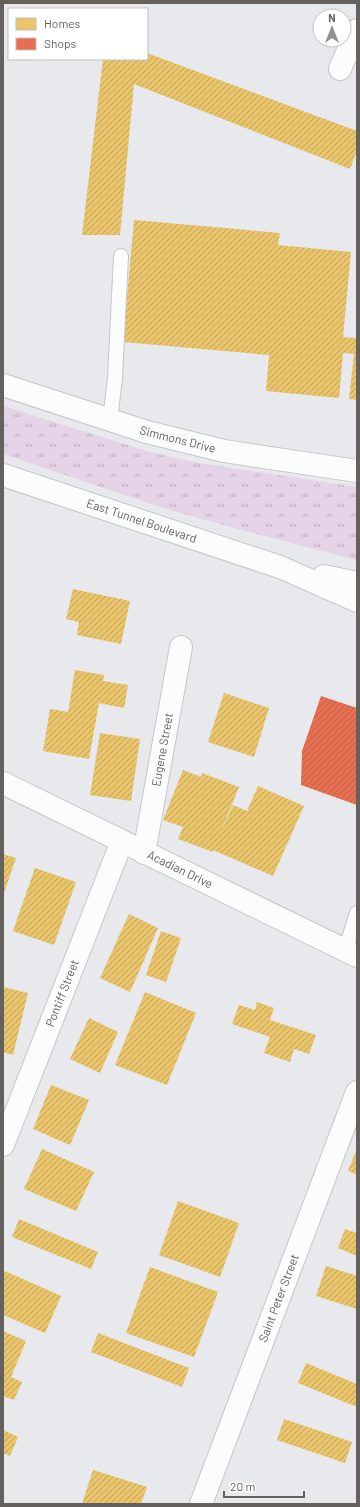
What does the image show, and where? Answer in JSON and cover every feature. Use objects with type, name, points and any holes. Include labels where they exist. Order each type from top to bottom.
[{"type":"street","points":[[340,69],[357,30]]},
{"type":"street","name":"Simmons Drive","points":[[3,385],[147,432],[224,451],[357,471]]},
{"type":"street","name":"East Tunnel Boulevard","points":[[3,475],[280,567],[357,600]]},
{"type":"street","name":"East Tunnel Boulevard","points":[[280,567],[357,583]]},
{"type":"street","name":"Eugene Street","points":[[144,853],[181,647]]},
{"type":"street","name":"Acadian Drive","points":[[3,783],[351,953]]},
{"type":"street","name":"Pontiff Street","points":[[3,1145],[122,841]]},
{"type":"street","name":"Saint Peter Street","points":[[201,1504],[357,1092]]},
{"type":"lane","points":[[110,420],[115,378],[121,256]]},
{"type":"lane","points":[[351,953],[357,913]]},
{"type":"green space","points":[[3,406],[150,452],[199,463],[357,487],[357,560],[160,507],[3,454]]},
{"type":"building: Homes","points":[[148,53],[357,131],[357,150],[350,169],[134,84],[120,235],[82,235],[103,60],[148,60]]},
{"type":"building: Homes","points":[[134,220],[280,233],[278,245],[351,252],[343,337],[357,338],[357,400],[349,399],[354,354],[343,353],[339,398],[266,391],[269,355],[123,342]]},
{"type":"building: Homes","points":[[73,589],[130,601],[121,644],[77,635],[79,622],[66,619]]},
{"type":"building: Homes","points":[[75,670],[104,675],[103,681],[128,685],[124,708],[99,703],[89,759],[43,751],[50,709],[68,712]]},
{"type":"building: Homes","points":[[224,693],[269,708],[254,757],[208,742]]},
{"type":"building: Homes","points":[[100,733],[140,739],[131,801],[90,795]]},
{"type":"building: Homes","points":[[183,770],[201,777],[202,773],[239,787],[220,834],[233,805],[247,811],[258,786],[304,806],[273,876],[213,850],[213,852],[178,839],[183,827],[163,820]]},
{"type":"building: Homes","points":[[3,854],[16,858],[3,896]]},
{"type":"building: Homes","points":[[35,868],[76,882],[54,945],[13,931]]},
{"type":"building: Homes","points":[[129,914],[158,928],[130,992],[100,978]]},
{"type":"building: Homes","points":[[161,931],[181,938],[166,982],[146,975]]},
{"type":"building: Homes","points":[[3,987],[28,993],[13,1055],[3,1052]]},
{"type":"building: Homes","points":[[145,992],[196,1013],[167,1085],[115,1065]]},
{"type":"building: Homes","points":[[257,1002],[274,1008],[270,1020],[316,1035],[309,1054],[294,1049],[290,1062],[264,1053],[270,1037],[232,1024],[239,1005],[255,1010]]},
{"type":"building: Homes","points":[[89,1018],[118,1032],[100,1073],[70,1059]]},
{"type":"building: Homes","points":[[51,1085],[89,1100],[70,1145],[33,1129]]},
{"type":"building: Homes","points":[[357,1148],[357,1175],[348,1171]]},
{"type":"building: Homes","points":[[42,1149],[94,1172],[76,1211],[24,1189]]},
{"type":"building: Homes","points":[[178,1201],[239,1223],[220,1277],[159,1255]]},
{"type":"building: Homes","points":[[19,1219],[98,1252],[91,1269],[12,1237]]},
{"type":"building: Homes","points":[[345,1229],[357,1233],[357,1256],[338,1248]]},
{"type":"building: Homes","points":[[326,1266],[357,1276],[357,1309],[316,1296]]},
{"type":"building: Homes","points":[[150,1267],[218,1292],[194,1357],[126,1333]]},
{"type":"building: Homes","points":[[5,1271],[61,1296],[45,1333],[3,1315],[3,1275]]},
{"type":"building: Homes","points":[[3,1331],[26,1341],[11,1377],[22,1382],[14,1400],[3,1396]]},
{"type":"building: Homes","points":[[98,1333],[189,1368],[182,1387],[91,1352]]},
{"type":"building: Homes","points":[[306,1363],[357,1384],[357,1407],[298,1383]]},
{"type":"building: Homes","points":[[284,1419],[352,1442],[345,1463],[277,1440]]},
{"type":"building: Homes","points":[[3,1430],[18,1437],[10,1456],[3,1453]]},
{"type":"building: Homes","points":[[93,1470],[147,1487],[141,1504],[82,1504]]},
{"type":"building: Shops","points":[[321,696],[357,708],[357,805],[301,785],[302,751]]}]
